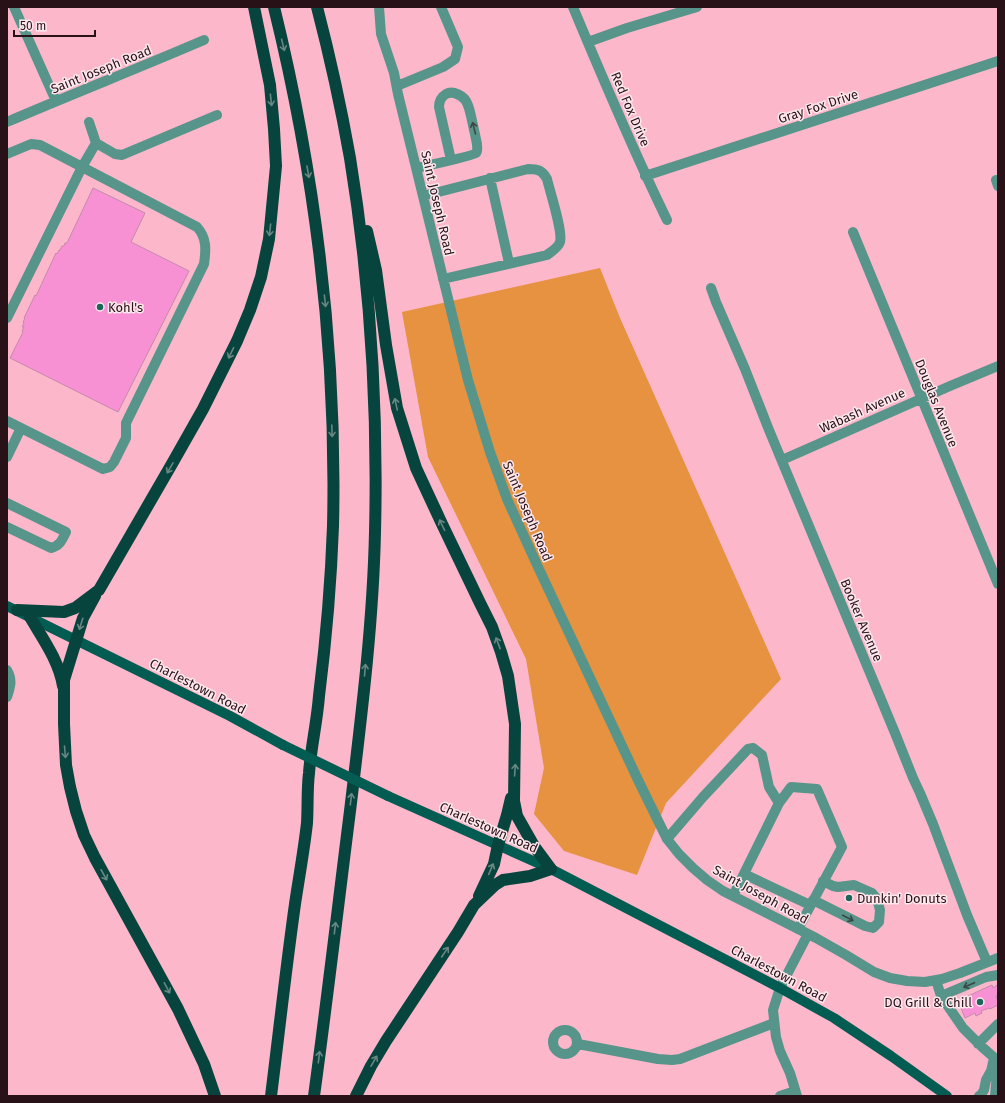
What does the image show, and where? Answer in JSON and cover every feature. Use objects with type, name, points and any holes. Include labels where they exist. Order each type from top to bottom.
[{"type":"highway","points":[[215,1096],[204,1064],[178,1009],[95,858],[80,823],[66,764],[64,743],[64,680],[82,618],[173,462],[206,402],[237,341],[250,310],[261,277],[269,239],[276,166],[270,85],[254,7]]},
{"type":"highway","points":[[271,1096],[307,822],[309,773],[319,703],[328,612],[333,528],[330,358],[317,232],[304,149],[288,66],[274,7]]},
{"type":"highway","points":[[317,7],[334,77],[350,158],[376,270],[391,377],[397,408],[416,468],[492,627],[501,652],[508,676],[516,724],[514,802],[517,816],[534,846],[551,868],[530,876],[504,880],[495,885],[474,904]]},
{"type":"highway","points":[[314,1096],[361,718],[370,625],[375,533],[374,400],[369,317],[361,237],[350,158]]},
{"type":"highway","points":[[12,608],[64,612],[75,608],[98,590]]},
{"type":"highway","points":[[30,617],[57,666],[62,678],[64,690]]},
{"type":"highway","points":[[356,1096],[386,1041],[458,932],[487,880],[494,864],[514,788]]},
{"type":"main road","name":"Charlestown Road","points":[[12,608],[230,716],[283,745],[388,796],[498,846],[551,868],[780,988],[840,1022],[947,1096]]},
{"type":"street","points":[[14,7],[56,101]]},
{"type":"street","name":"Saint Joseph Road","points":[[379,7],[381,34],[394,73],[463,362],[474,404],[490,452],[507,499],[538,567],[639,782],[667,838],[679,854],[707,880],[733,896],[798,928],[846,954],[874,972],[890,978],[907,982],[925,982],[936,980],[960,973],[998,958]]},
{"type":"street","points":[[397,86],[443,67],[455,59],[458,47],[441,7]]},
{"type":"street","name":"Red Fox Drive","points":[[573,7],[645,176],[667,220]]},
{"type":"street","points":[[588,42],[627,28],[696,7]]},
{"type":"street","name":"Saint Joseph Road","points":[[7,122],[204,40]]},
{"type":"street","name":"Gray Fox Drive","points":[[645,176],[998,61]]},
{"type":"street","points":[[417,168],[451,160],[463,157],[476,153],[478,144],[468,104],[459,95],[450,92],[442,97],[439,107],[451,160]]},
{"type":"street","points":[[89,122],[96,143],[115,154],[122,155],[217,115]]},
{"type":"street","points":[[7,318],[82,167],[96,143]]},
{"type":"street","points":[[7,154],[31,144],[40,145],[197,227],[205,240],[206,252],[204,264],[126,422],[126,438],[110,467],[103,469],[7,421]]},
{"type":"street","points":[[423,196],[490,178],[528,169],[536,169],[544,173],[547,179],[559,225],[560,241],[556,250],[547,255],[443,279]]},
{"type":"street","points":[[490,178],[509,263]]},
{"type":"street","name":"Douglas Avenue","points":[[853,232],[998,584]]},
{"type":"street","name":"Booker Avenue","points":[[711,288],[933,824],[967,915],[987,962]]},
{"type":"street","name":"Wabash Avenue","points":[[782,460],[998,366]]},
{"type":"street","points":[[7,457],[21,428]]},
{"type":"street","points":[[7,503],[66,532],[61,544],[51,548],[7,527]]},
{"type":"street","points":[[7,670],[10,674],[11,686],[7,698]]},
{"type":"street","points":[[667,838],[748,749],[753,748],[762,755],[769,787],[779,803]]},
{"type":"street","points":[[733,896],[779,803],[791,786],[817,789],[842,847],[798,928]]},
{"type":"street","points":[[744,874],[865,926],[873,928],[879,922],[880,910],[877,899],[872,893],[854,885],[838,887],[823,881]]},
{"type":"street","points":[[780,1096],[796,1093],[780,1051],[774,1023],[773,1010],[780,988],[808,934]]},
{"type":"street","points":[[941,996],[986,977],[998,975]]},
{"type":"street","points":[[936,980],[941,996],[963,1028],[978,1044],[997,1060]]},
{"type":"street","points":[[578,1044],[658,1059],[672,1060],[680,1059],[774,1023]]},
{"type":"street","points":[[978,1044],[998,1024]]},
{"type":"street","points":[[996,1091],[997,1060]]},
{"type":"street","points":[[979,1096],[984,1090],[986,1080],[997,1060]]},
{"type":"shaded area","points":[[600,268],[620,318],[781,679],[666,803],[637,875],[564,851],[534,814],[544,768],[526,659],[428,457],[402,312]]},
{"type":"building","name":"Kohl's","points":[[93,188],[145,213],[131,242],[189,271],[118,412],[10,358],[23,332],[24,327],[22,327],[24,318],[35,295],[36,296],[56,253],[57,254],[62,246],[67,243]]},
{"type":"building","name":"DQ Grill & Chill","points":[[992,985],[993,988],[997,985],[998,988],[998,996],[996,996],[998,1005],[981,1011],[982,1013],[976,1016],[975,1013],[965,1018],[959,1003],[969,999],[968,996]]},
{"type":"place","name":"Kohl's","points":[[100,307]]},
{"type":"place","name":"Dunkin' Donuts","points":[[849,898]]},
{"type":"place","name":"DQ Grill & Chill","points":[[980,1002]]}]
